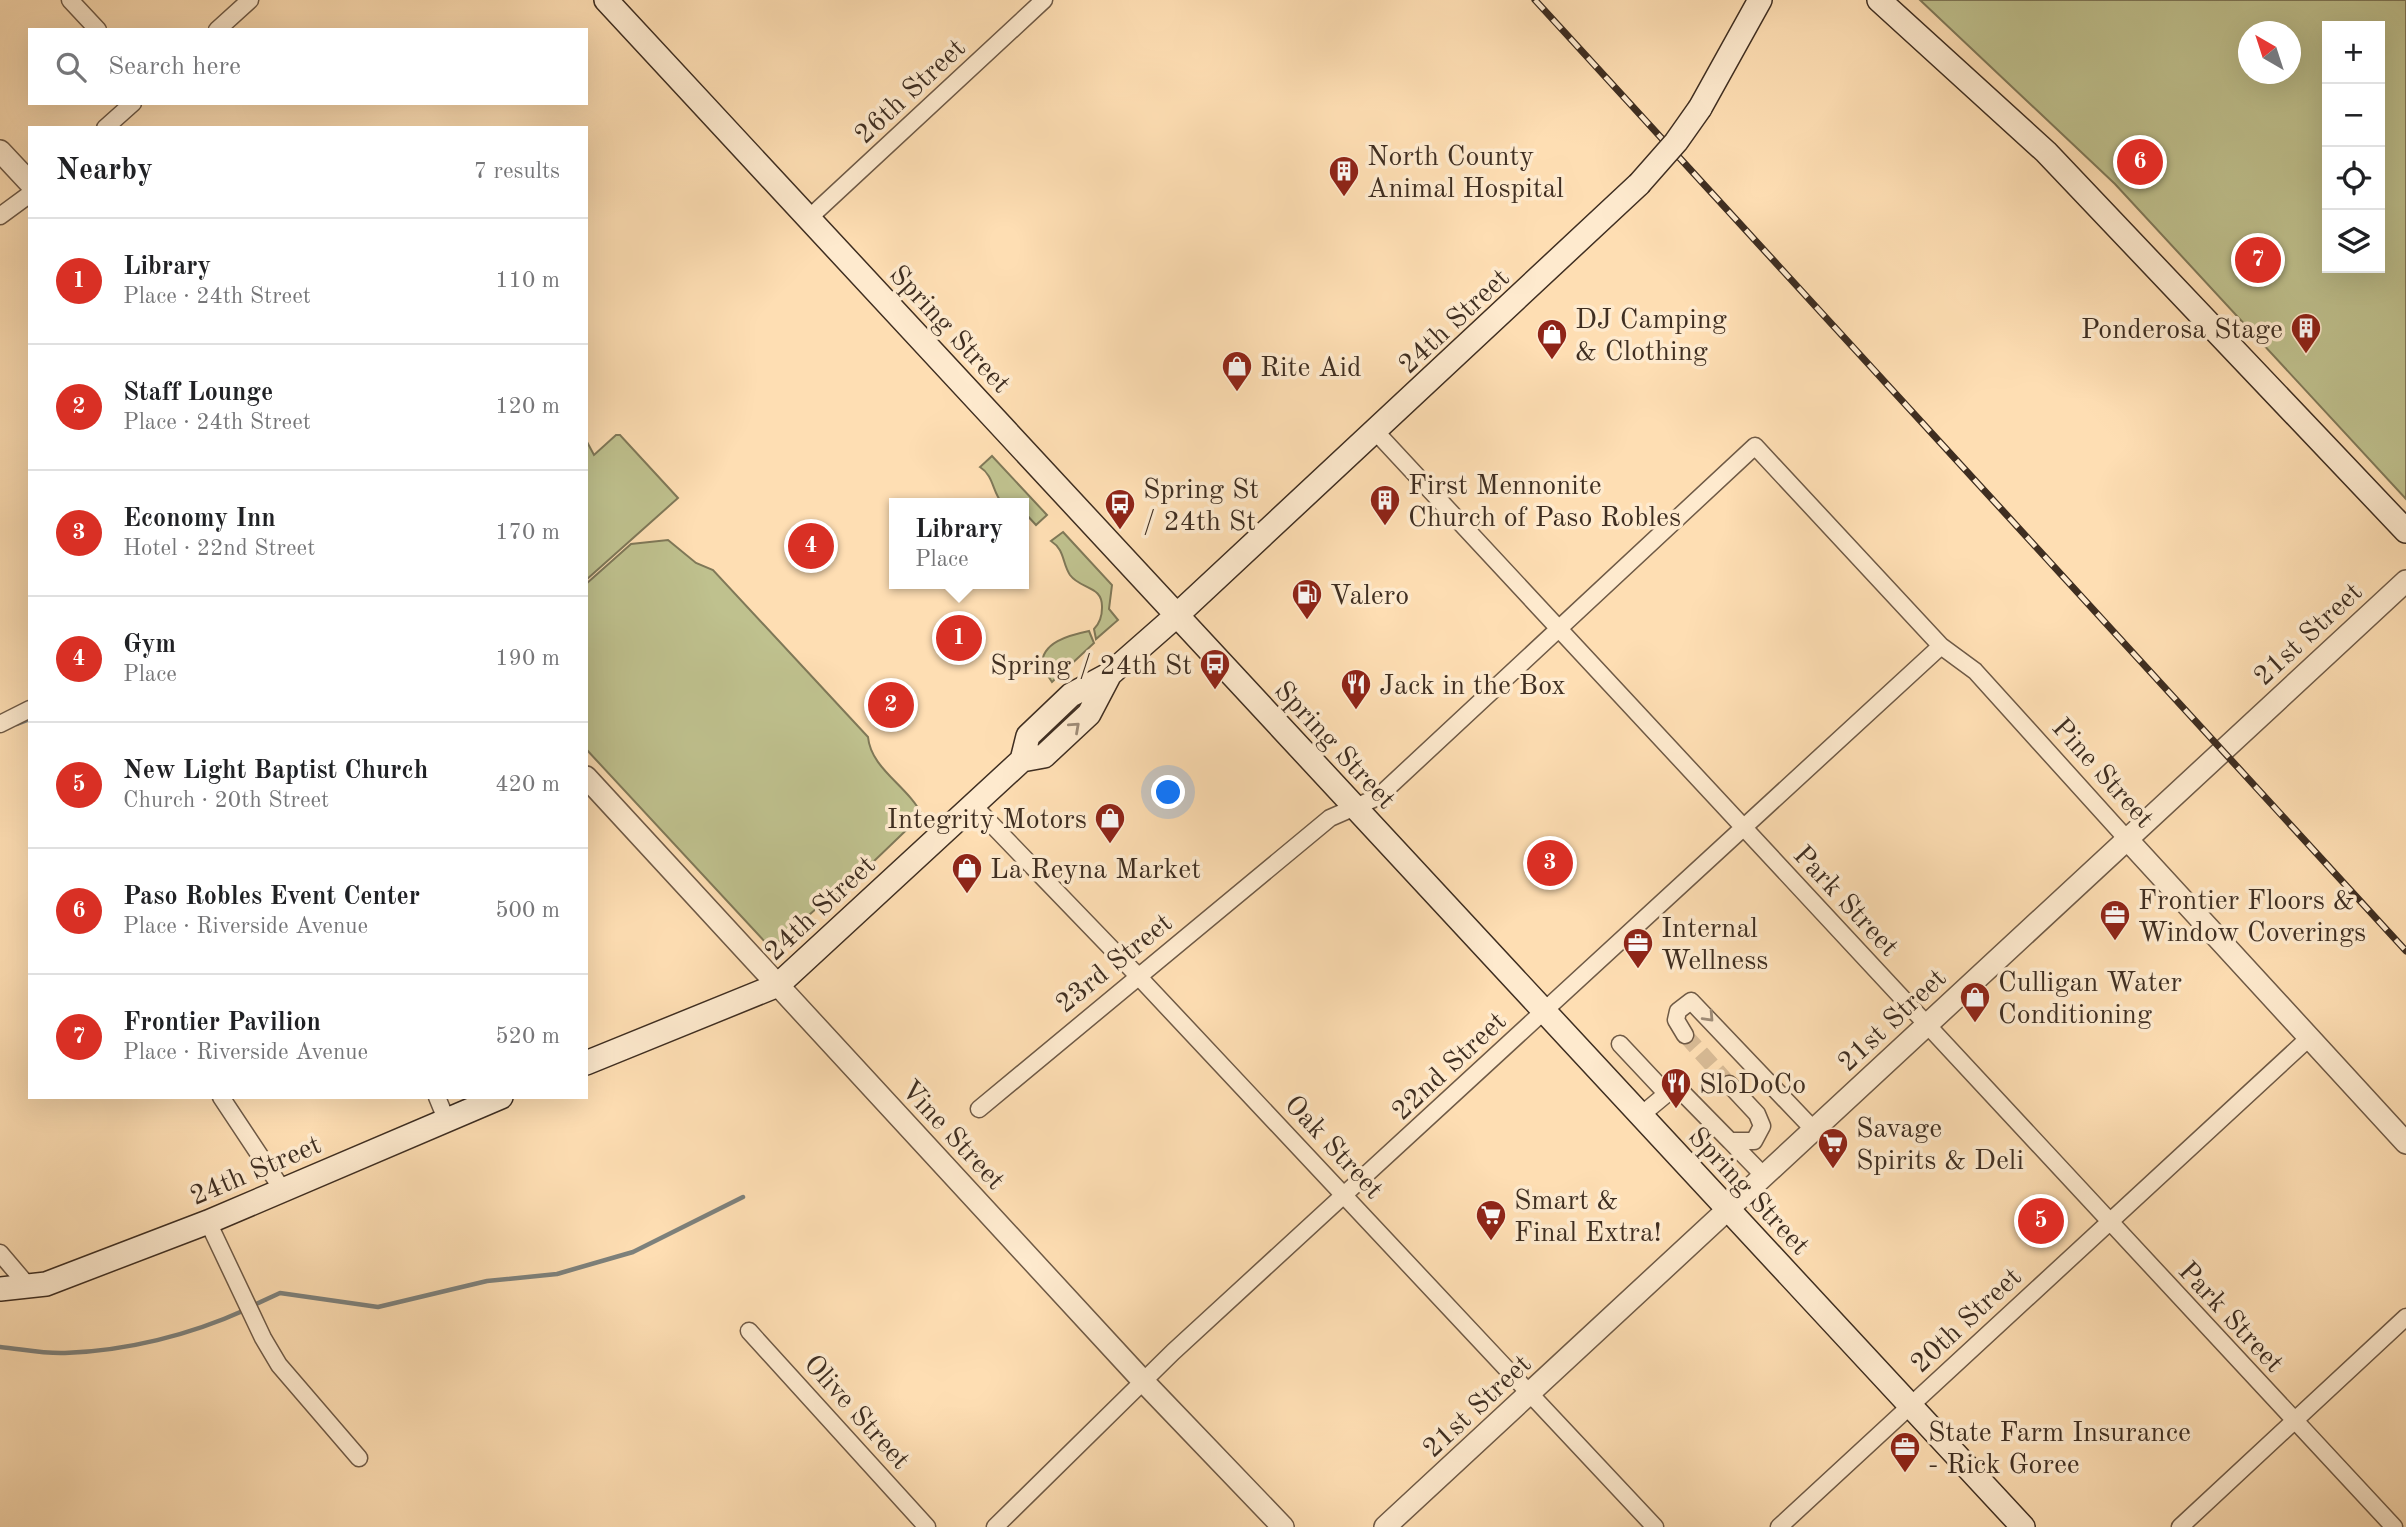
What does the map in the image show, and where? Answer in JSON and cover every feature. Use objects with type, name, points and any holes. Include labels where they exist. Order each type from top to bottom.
[{"type":"main road","name":"Spring Street","points":[[606,0],[2024,1527]]},
{"type":"main road","name":"24th Street","points":[[588,1062],[778,985],[1022,760],[1044,756],[1089,714],[1110,674],[1376,432],[1639,184],[1676,142],[1700,108],[1760,0]]},
{"type":"main road","points":[[1879,0],[2046,152],[2406,531]]},
{"type":"main road","name":"24th Street","points":[[0,1289],[46,1284],[208,1222],[495,1099]]},
{"type":"street","points":[[70,0],[96,28]]},
{"type":"street","points":[[218,28],[250,0]]},
{"type":"street","name":"26th Street","points":[[809,218],[1044,0]]},
{"type":"street","points":[[107,126],[131,105]]},
{"type":"street","points":[[0,151],[28,181]]},
{"type":"street","points":[[0,216],[28,195]]},
{"type":"street","name":"Park Street","points":[[1376,432],[2394,1527]]},
{"type":"street","name":"23rd Street","points":[[979,1109],[1330,818],[1378,797],[1755,446]]},
{"type":"street","name":"Pine Street","points":[[1755,446],[1941,646],[1975,671],[2406,1143]]},
{"type":"street","name":"21st Street","points":[[1385,1527],[2406,581]]},
{"type":"street","name":"22nd Street","points":[[995,1527],[1143,1381],[1941,646]]},
{"type":"street","points":[[0,724],[28,710]]},
{"type":"street","name":"Vine Street","points":[[588,779],[695,892],[736,942],[1143,1381],[1283,1527]]},
{"type":"street","name":"Oak Street","points":[[973,805],[1138,976],[1656,1527]]},
{"type":"street","points":[[1685,1035],[1676,1020],[1678,1011],[1691,1001],[1814,1129]]},
{"type":"street","name":"20th Street","points":[[1779,1527],[2310,1037]]},
{"type":"street","points":[[1620,1044],[1666,1093]]},
{"type":"street","points":[[1729,1084],[1757,1114],[1762,1126],[1754,1142],[1730,1141]]},
{"type":"street","points":[[1640,1116],[1676,1086],[1763,1176]]},
{"type":"street","points":[[221,1099],[282,1189]]},
{"type":"street","points":[[438,1099],[446,1119]]},
{"type":"street","points":[[208,1222],[263,1338],[279,1365],[359,1458]]},
{"type":"street","points":[[0,1252],[29,1287],[0,1298]]},
{"type":"street","points":[[2180,1527],[2406,1317]]},
{"type":"street","name":"Olive Street","points":[[749,1331],[927,1527]]},
{"type":"green space","points":[[1920,0],[2406,0],[2406,499],[2115,184]]},
{"type":"green space","points":[[616,435],[620,435],[678,498],[588,578],[588,444],[594,455]]},
{"type":"green space","points":[[992,456],[1047,515],[1036,525],[1029,517],[1029,498],[999,498],[988,475],[980,467]]},
{"type":"green space","points":[[1063,532],[1112,585],[1109,609],[1118,620],[1096,639],[1094,629],[1101,617],[1101,601],[1095,591],[1070,575],[1059,548],[1051,541]]},
{"type":"green space","points":[[668,540],[696,563],[713,570],[868,737],[876,759],[922,815],[844,890],[828,898],[780,941],[766,943],[588,751],[588,582],[631,544]]},
{"type":"green space","points":[[1089,631],[1094,643],[1052,682],[1042,667],[1046,651],[1058,641]]},
{"type":"waterway","points":[[17,724],[28,720]]},
{"type":"waterway","points":[[252,1306],[280,1293],[378,1307],[487,1281],[557,1274],[633,1252],[743,1197]]},
{"type":"waterway","points":[[0,1347],[57,1353],[111,1349],[180,1334],[245,1310]]},
{"type":"tunnel","points":[[1685,1035],[1729,1084]]},
{"type":"railway","points":[[1535,0],[2406,951]]},
{"type":"place","name":"Paso Robles Event Center","points":[[2140,162]]},
{"type":"place","name":"North County Animal Hospital","points":[[1344,198]]},
{"type":"place","name":"Frontier Pavilion","points":[[2258,260]]},
{"type":"place","name":"Ponderosa Stage","points":[[2306,355]]},
{"type":"place","name":"DJ Camping & Clothing","points":[[1552,361]]},
{"type":"place","name":"Rite Aid","points":[[1237,393]]},
{"type":"place","name":"First Mennonite Church of Paso Robles","points":[[1385,527]]},
{"type":"place","name":"Spring St / 24th St","points":[[1120,531]]},
{"type":"place","name":"Gym","points":[[811,546]]},
{"type":"place","name":"Valero","points":[[1307,621]]},
{"type":"place","name":"Library","points":[[959,638]]},
{"type":"place","name":"Spring / 24th St","points":[[1215,691]]},
{"type":"place","name":"Staff Lounge","points":[[891,705]]},
{"type":"place","name":"Jack in the Box","points":[[1356,711]]},
{"type":"place","name":"Integrity Motors","points":[[1110,845]]},
{"type":"place","name":"Economy Inn","points":[[1550,863]]},
{"type":"place","name":"La Reyna Market","points":[[967,895]]},
{"type":"place","name":"Frontier Floors & Window Coverings","points":[[2115,942]]},
{"type":"place","name":"Internal Wellness","points":[[1638,970]]},
{"type":"place","name":"Culligan Water Conditioning","points":[[1975,1024]]},
{"type":"place","name":"SloDoCo","points":[[1676,1110]]},
{"type":"place","name":"Savage Spirits & Deli","points":[[1833,1170]]},
{"type":"place","name":"New Light Baptist Church","points":[[2041,1221]]},
{"type":"place","name":"Smart & Final Extra!","points":[[1491,1242]]},
{"type":"place","name":"State Farm Insurance - Rick Goree","points":[[1905,1474]]}]
